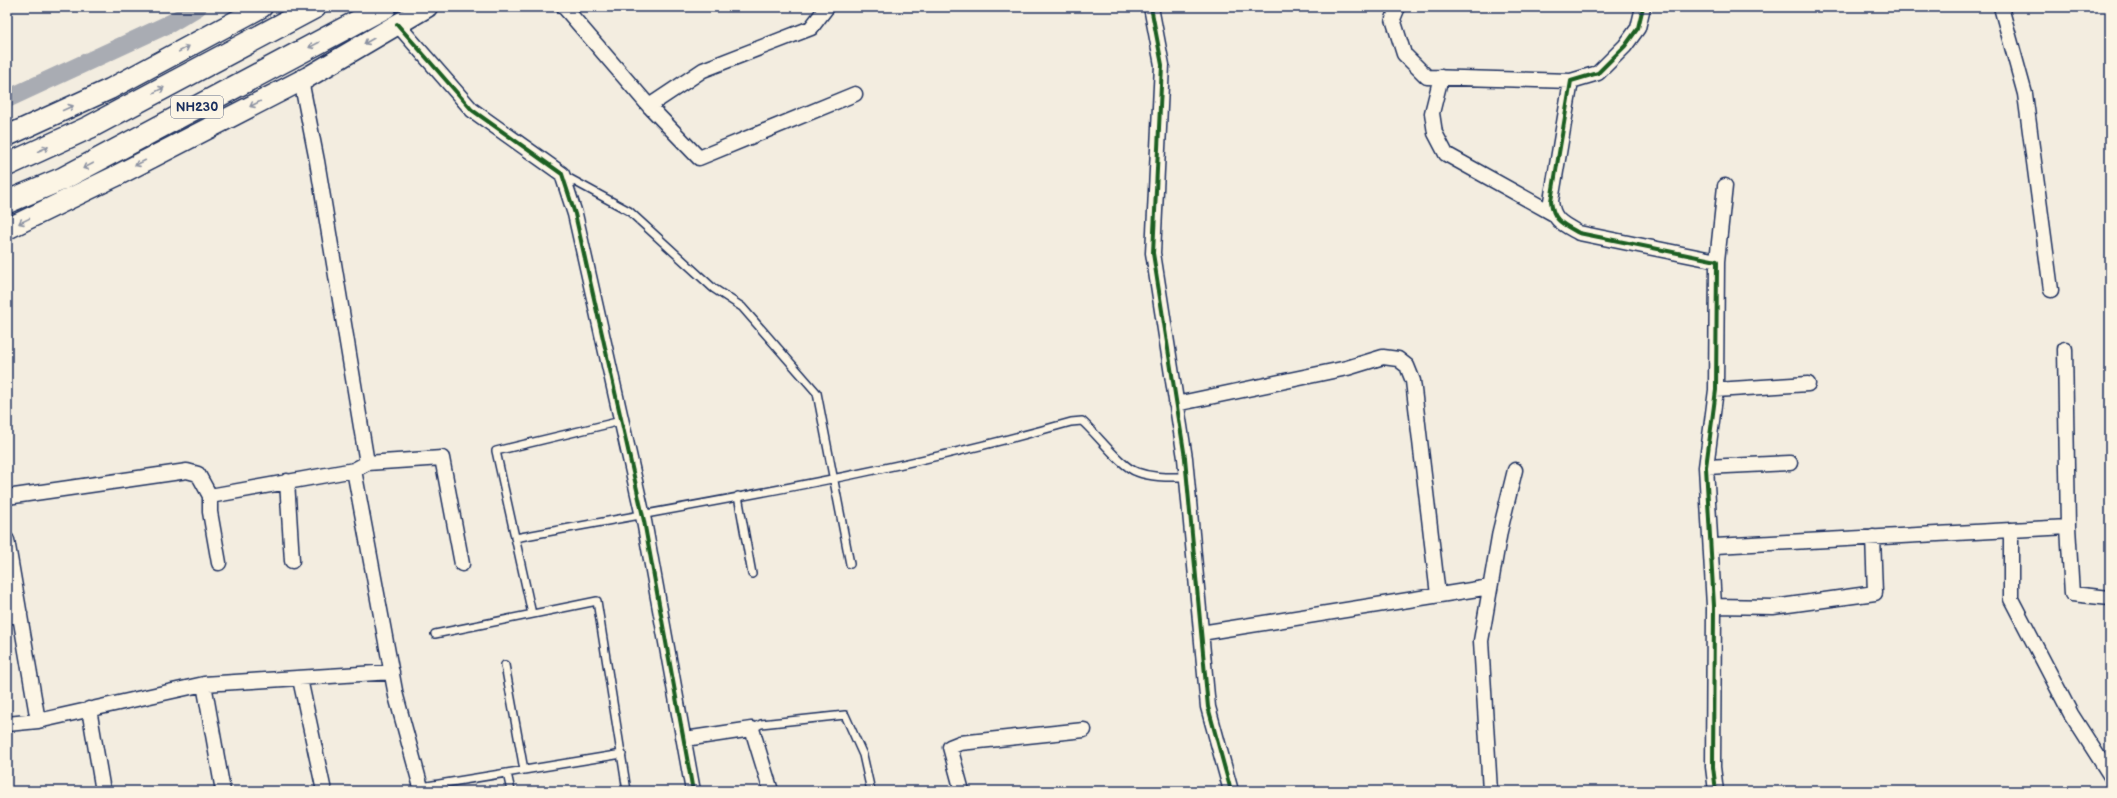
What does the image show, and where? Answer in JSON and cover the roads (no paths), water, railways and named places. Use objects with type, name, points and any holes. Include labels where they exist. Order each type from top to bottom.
[{"type":"highway","name":"NH230","points":[[7,165],[90,127],[315,7]]},
{"type":"highway","name":"NH230","points":[[7,202],[62,180],[391,16]]},
{"type":"street","points":[[7,136],[110,89],[262,7]]},
{"type":"street","points":[[7,229],[114,177],[301,80],[391,16],[427,7]]},
{"type":"street","points":[[564,7],[649,106],[699,158],[855,94]]},
{"type":"street","points":[[649,106],[703,70],[810,28],[827,7]]},
{"type":"street","points":[[1151,7],[1162,65],[1153,253],[1186,477],[1208,707],[1231,791]]},
{"type":"street","points":[[1398,7],[1393,19],[1404,54],[1427,77],[1571,81],[1598,73],[1625,46],[1638,28],[1643,7]]},
{"type":"street","points":[[2001,7],[2025,94],[2051,290]]},
{"type":"street","points":[[391,16],[472,110],[562,174],[575,214],[642,514],[693,791]]},
{"type":"street","points":[[1441,77],[1432,113],[1435,133],[1446,154],[1552,213],[1560,222],[1579,233],[1717,261]]},
{"type":"street","points":[[301,80],[317,161],[367,463]]},
{"type":"street","points":[[1552,213],[1551,201],[1571,81]]},
{"type":"street","points":[[1716,791],[1713,767],[1714,606],[1706,467],[1716,390],[1717,261],[1725,186]]},
{"type":"street","points":[[2065,349],[2068,527],[2072,594],[2110,598]]},
{"type":"street","points":[[1176,404],[1347,368],[1383,357],[1398,359],[1407,366],[1413,380],[1438,595]]},
{"type":"street","points":[[1716,390],[1808,384]]},
{"type":"street","points":[[210,496],[354,470],[367,463],[442,458],[462,564]]},
{"type":"street","points":[[1706,467],[1790,463]]},
{"type":"street","points":[[354,470],[396,696],[422,789]]},
{"type":"street","points":[[1490,791],[1481,641],[1500,531],[1515,470]]},
{"type":"street","points":[[7,497],[187,471],[198,474],[210,496],[210,512],[219,563]]},
{"type":"street","points":[[287,481],[292,561]]},
{"type":"street","points":[[1715,546],[2068,527]]},
{"type":"street","points":[[2011,530],[2011,599],[2071,714],[2110,775]]},
{"type":"street","points":[[1714,606],[1773,607],[1875,593],[1873,537]]},
{"type":"street","points":[[7,540],[13,615],[38,720]]},
{"type":"street","points":[[1201,632],[1490,587]]},
{"type":"street","points":[[7,724],[38,720],[204,684],[392,672]]},
{"type":"street","points":[[300,679],[324,791]]},
{"type":"street","points":[[204,684],[223,791]]},
{"type":"street","points":[[89,709],[103,791]]},
{"type":"street","points":[[684,739],[752,730],[771,791]]},
{"type":"street","points":[[962,791],[950,747],[960,743],[1084,730]]},
{"type":"lane","points":[[562,174],[629,211],[713,288],[742,308],[817,393],[850,564]]},
{"type":"lane","points":[[532,614],[496,451],[621,422]]},
{"type":"lane","points":[[515,538],[833,478],[993,444],[1071,422],[1082,422],[1093,431],[1123,464],[1135,472],[1156,477],[1186,477]]},
{"type":"lane","points":[[738,496],[752,574]]},
{"type":"lane","points":[[435,634],[597,601],[627,791]]},
{"type":"lane","points":[[505,665],[524,770]]},
{"type":"lane","points":[[752,730],[761,724],[845,715],[863,755],[872,791]]},
{"type":"lane","points":[[422,789],[507,772],[622,754]]},
{"type":"lane","points":[[507,772],[511,791]]},
{"type":"waterway","points":[[7,99],[171,23],[198,7]]}]
